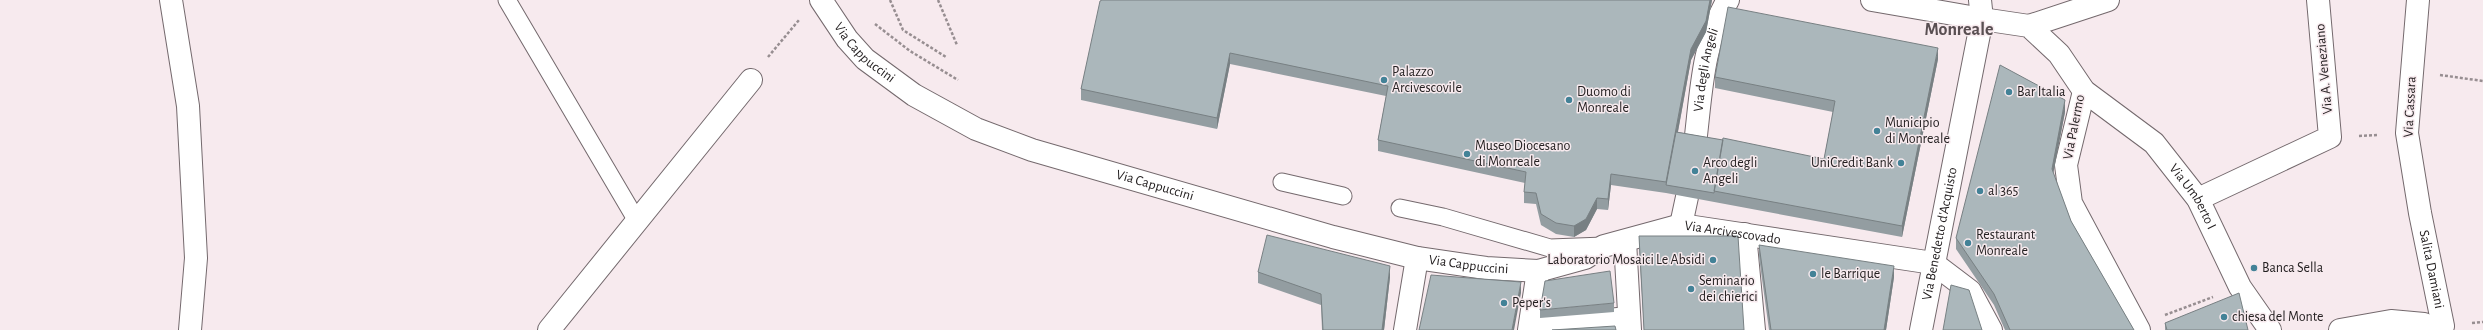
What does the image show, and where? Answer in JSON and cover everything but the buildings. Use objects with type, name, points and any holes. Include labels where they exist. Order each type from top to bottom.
[{"type":"street","points":[[171,0],[188,106],[196,258],[190,330]]},
{"type":"street","name":"Via Cappuccini","points":[[821,0],[847,39],[865,59],[914,95],[976,129],[1055,157],[1332,237],[1417,258],[1486,268],[1538,271]]},
{"type":"street","name":"Via degli Angeli","points":[[1695,144],[1704,74],[1716,19],[1728,0]]},
{"type":"street","points":[[1872,0],[1981,10],[2029,26],[2108,0]]},
{"type":"street","name":"Via A. Veneziano","points":[[2318,0],[2330,137]]},
{"type":"street","name":"Via Cassara","points":[[2418,0],[2407,133],[2420,213]]},
{"type":"street","name":"Via Benedetto d'Acquisto","points":[[1921,330],[1981,10]]},
{"type":"street","name":"Via Palermo","points":[[2029,26],[2059,54],[2084,91],[2066,165],[2071,203],[2138,328]]},
{"type":"street","points":[[549,330],[750,80]]},
{"type":"street","name":"Via Umberto I","points":[[2084,91],[2154,143],[2198,199],[2240,286],[2270,330]]},
{"type":"street","points":[[2198,199],[2330,137]]},
{"type":"street","points":[[1681,225],[1687,197]]},
{"type":"street","name":"Salita Damiani","points":[[2340,330],[2391,320],[2433,325],[2420,213]]},
{"type":"street","name":"Via Arcivescovado","points":[[1538,271],[1585,258],[1604,246],[1681,225],[1933,263]]},
{"type":"street","points":[[1745,234],[1754,330]]},
{"type":"street","points":[[1538,271],[1529,329],[1629,324],[1625,241]]},
{"type":"street","points":[[1405,330],[1417,258]]},
{"type":"street","points":[[1933,263],[1970,291],[1991,330]]},
{"type":"lane","points":[[507,0],[637,221]]},
{"type":"lane","points":[[1282,182],[1343,196]]},
{"type":"lane","points":[[1400,208],[1443,217],[1550,248],[1604,246]]},
{"type":"path","points":[[890,0],[903,30],[946,57]]},
{"type":"path","points":[[938,0],[957,45]]},
{"type":"path","points":[[750,80],[797,20]]},
{"type":"path","points":[[871,21],[910,51],[958,80]]},
{"type":"path","points":[[2412,71],[2483,81]]},
{"type":"path","points":[[2330,137],[2407,133]]},
{"type":"path","points":[[2138,328],[2240,286]]},
{"type":"place","name":"Palazzo Arcivescovile","points":[[1384,80]]},
{"type":"place","name":"Bar Italia","points":[[2009,92]]},
{"type":"place","name":"Duomo di Monreale","points":[[1569,100]]},
{"type":"place","name":"Municipio di Monreale","points":[[1877,131]]},
{"type":"place","name":"Museo Diocesano di Monreale","points":[[1467,154]]},
{"type":"place","name":"UniCredit Bank","points":[[1901,163]]},
{"type":"place","name":"Arco degli Angeli","points":[[1695,171]]},
{"type":"place","name":"al 365","points":[[1980,191]]},
{"type":"place","name":"Restaurant Monreale","points":[[1968,243]]},
{"type":"place","name":"Laboratorio Mosaici Le Absidi","points":[[1713,260]]},
{"type":"place","name":"Banca Sella","points":[[2254,268]]},
{"type":"place","name":"le Barrique","points":[[1813,274]]},
{"type":"place","name":"Seminario dei chierici","points":[[1691,289]]},
{"type":"place","name":"Peper's","points":[[1504,303]]},
{"type":"place","name":"chiesa del Monte","points":[[2224,317]]},
{"type":"district","name":"Monreale","points":[[1959,30]]}]
